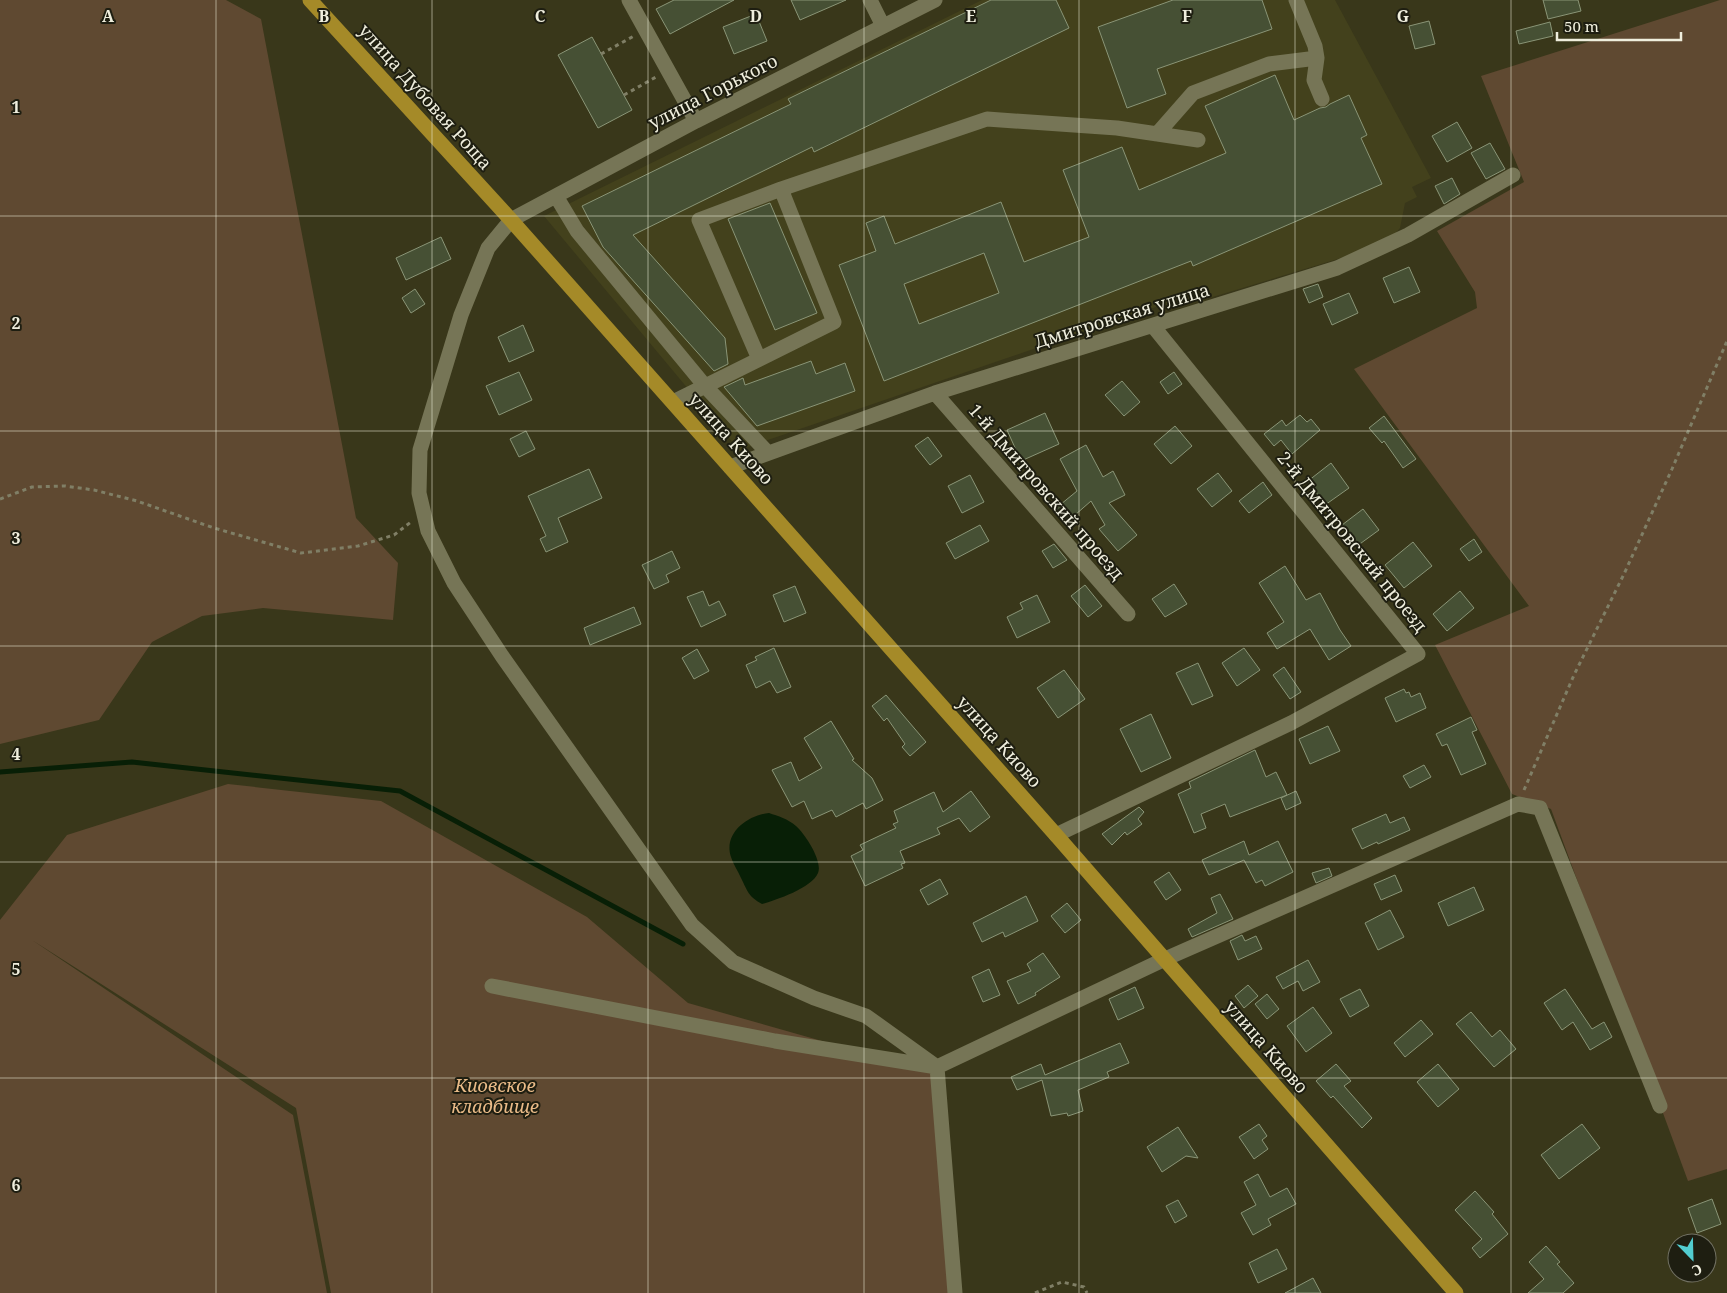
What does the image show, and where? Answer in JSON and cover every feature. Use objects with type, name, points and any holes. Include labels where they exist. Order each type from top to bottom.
[{"type":"main road","name":"улица Дубовая Роща","points":[[310,0],[511,220]]},
{"type":"main road","name":"улица Киово","points":[[511,220],[1056,835],[1456,1293]]},
{"type":"street","points":[[629,0],[696,121]]},
{"type":"street","points":[[870,0],[883,26]]},
{"type":"street","name":"улица Горького","points":[[511,220],[696,121],[935,0]]},
{"type":"street","points":[[1296,0],[1316,46],[1317,58],[1314,80],[1322,99]]},
{"type":"street","points":[[1157,134],[1193,93],[1269,64],[1317,58]]},
{"type":"street","points":[[760,359],[699,220],[781,188],[987,120],[1117,128],[1198,140]]},
{"type":"street","name":"Дмитровская улица","points":[[730,467],[935,393],[1337,268],[1408,235],[1513,176]]},
{"type":"street","points":[[673,402],[834,322],[781,188]]},
{"type":"street","points":[[556,196],[577,231],[705,386],[768,454]]},
{"type":"street","points":[[511,220],[488,248],[461,315],[420,450],[419,493],[428,531],[454,583],[502,656],[692,925],[733,962],[814,998],[866,1016],[937,1067],[956,1293]]},
{"type":"street","name":"2-й Дмитровский проезд","points":[[1056,835],[1291,723],[1418,654],[1153,326]]},
{"type":"street","name":"1-й Дмитровский проезд","points":[[935,393],[1128,614]]},
{"type":"street","points":[[492,986],[775,1041],[937,1067],[1165,960],[1518,804],[1540,808],[1660,1106]]},
{"type":"path","points":[[601,54],[645,30]]},
{"type":"path","points":[[624,95],[668,71]]},
{"type":"path","points":[[1518,804],[1574,675],[1624,574],[1672,469],[1727,341]]},
{"type":"path","points":[[0,499],[32,487],[65,486],[94,490],[137,501],[214,528],[301,553],[358,546],[394,535],[423,512]]},
{"type":"path","points":[[1035,1293],[1062,1282],[1084,1287],[1087,1293]]},
{"type":"shaded area","points":[[982,0],[1335,0],[1431,178],[1412,187],[1417,197],[1405,203],[1400,228],[1386,241],[1341,258],[1193,303],[1179,299],[739,450],[544,216]]},
{"type":"shaded area","points":[[769,813],[790,821],[800,830],[816,855],[819,868],[818,873],[809,884],[762,904],[754,899],[747,890],[732,860],[729,848],[734,833],[739,827],[753,817]]},
{"type":"green space","points":[[0,0],[226,0],[261,19],[356,518],[398,563],[393,620],[263,608],[202,616],[152,642],[99,720],[0,744]]},
{"type":"green space","points":[[1720,0],[1727,0],[1727,1169],[1688,1181],[1551,809],[1512,794],[1435,645],[1529,606],[1354,369],[1477,308],[1475,292],[1437,231],[1524,182],[1481,76]]},
{"type":"green space","name":"Киовское кладбище","points":[[228,784],[381,801],[587,917],[688,1003],[931,1072],[951,1293],[331,1293],[296,1108],[32,940],[293,1115],[327,1293],[0,1293],[0,920],[67,835]]},
{"type":"building","points":[[674,0],[734,0],[670,34],[656,9]]},
{"type":"building","points":[[791,0],[846,0],[800,20]]},
{"type":"building","points":[[991,0],[1056,0],[1069,28],[814,152],[812,147],[633,235],[725,338],[728,364],[714,371],[603,247],[582,206],[791,104],[788,99]]},
{"type":"building","points":[[1173,0],[1262,0],[1272,29],[1157,69],[1166,94],[1127,108],[1098,27]]},
{"type":"building","points":[[1543,0],[1578,0],[1581,11],[1548,19]]},
{"type":"building","points":[[756,14],[767,41],[734,54],[723,27]]},
{"type":"building","points":[[1429,21],[1435,44],[1415,49],[1409,26]]},
{"type":"building","points":[[1550,22],[1553,36],[1519,44],[1516,31]]},
{"type":"building","points":[[592,37],[632,110],[598,128],[558,55]]},
{"type":"building","points":[[1275,75],[1294,120],[1349,95],[1367,135],[1361,138],[1382,184],[1193,266],[1191,261],[884,381],[839,265],[876,251],[866,223],[884,216],[895,244],[1001,202],[1024,262],[1089,237],[1063,170],[1122,147],[1139,190],[1226,153],[1205,106]],"holes":[[[984,253],[999,293],[919,324],[904,284]]]},
{"type":"building","points":[[1457,122],[1472,148],[1447,162],[1432,136]]},
{"type":"building","points":[[1490,143],[1505,169],[1486,179],[1471,153]]},
{"type":"building","points":[[1452,178],[1460,194],[1444,204],[1435,186]]},
{"type":"building","points":[[770,203],[817,313],[775,330],[728,219]]},
{"type":"building","points":[[441,237],[451,259],[406,280],[396,258]]},
{"type":"building","points":[[1409,267],[1420,292],[1394,303],[1383,278]]},
{"type":"building","points":[[1318,284],[1323,297],[1309,303],[1303,289]]},
{"type":"building","points":[[415,289],[425,304],[411,313],[402,298]]},
{"type":"building","points":[[1349,293],[1358,313],[1332,325],[1323,304]]},
{"type":"building","points":[[523,325],[534,351],[509,362],[498,337]]},
{"type":"building","points":[[811,361],[816,374],[845,363],[855,391],[757,426],[724,387],[743,378],[745,385]]},
{"type":"building","points":[[519,372],[532,400],[499,415],[486,386]]},
{"type":"building","points":[[1174,372],[1182,384],[1168,394],[1160,382]]},
{"type":"building","points":[[1122,381],[1140,402],[1124,416],[1105,395]]},
{"type":"building","points":[[1045,413],[1059,444],[1021,461],[1007,430]]},
{"type":"building","points":[[1300,415],[1307,422],[1311,419],[1320,430],[1292,454],[1281,440],[1274,446],[1264,434],[1282,420],[1286,426]]},
{"type":"building","points":[[1384,416],[1416,459],[1403,468],[1384,441],[1382,443],[1369,428]]},
{"type":"building","points":[[1175,426],[1192,446],[1171,464],[1154,444]]},
{"type":"building","points":[[526,431],[535,449],[519,457],[510,439]]},
{"type":"building","points":[[928,437],[942,456],[930,465],[915,446]]},
{"type":"building","points":[[1086,445],[1103,477],[1113,471],[1125,495],[1109,503],[1137,535],[1118,551],[1099,529],[1105,525],[1091,501],[1067,522],[1055,509],[1077,491],[1060,459]]},
{"type":"building","points":[[1331,463],[1349,488],[1325,505],[1308,481]]},
{"type":"building","points":[[589,469],[602,498],[558,518],[568,542],[546,552],[540,539],[546,536],[528,496]]},
{"type":"building","points":[[1218,473],[1232,491],[1212,507],[1197,489]]},
{"type":"building","points":[[970,475],[984,502],[962,513],[948,486]]},
{"type":"building","points":[[1263,482],[1272,495],[1249,513],[1239,501]]},
{"type":"building","points":[[1363,509],[1379,530],[1357,546],[1342,525]]},
{"type":"building","points":[[980,525],[989,541],[955,559],[946,543]]},
{"type":"building","points":[[1474,539],[1482,552],[1469,561],[1460,549]]},
{"type":"building","points":[[1413,542],[1432,566],[1404,588],[1385,565]]},
{"type":"building","points":[[1054,544],[1067,560],[1053,568],[1042,551]]},
{"type":"building","points":[[672,551],[680,568],[666,575],[669,582],[654,589],[642,565]]},
{"type":"building","points":[[1285,566],[1306,600],[1320,593],[1351,646],[1329,660],[1310,629],[1277,649],[1267,633],[1284,622],[1259,583]]},
{"type":"building","points":[[1174,584],[1187,604],[1165,617],[1152,599]]},
{"type":"building","points":[[1085,585],[1102,606],[1088,617],[1071,596]]},
{"type":"building","points":[[795,586],[806,613],[784,622],[773,595]]},
{"type":"building","points":[[703,591],[709,606],[719,601],[726,615],[701,627],[687,597]]},
{"type":"building","points":[[1460,591],[1474,608],[1447,631],[1433,614]]},
{"type":"building","points":[[1037,595],[1050,622],[1017,638],[1007,617],[1023,609],[1020,603]]},
{"type":"building","points":[[634,607],[641,624],[590,645],[584,628]]},
{"type":"building","points":[[774,648],[791,687],[777,693],[770,681],[756,688],[746,665],[757,660],[755,657]]},
{"type":"building","points":[[1244,648],[1260,670],[1237,686],[1222,663]]},
{"type":"building","points":[[697,649],[709,671],[694,679],[682,658]]},
{"type":"building","points":[[1198,663],[1213,696],[1192,705],[1176,673]]},
{"type":"building","points":[[1284,667],[1301,692],[1290,699],[1273,675]]},
{"type":"building","points":[[1064,670],[1085,699],[1058,718],[1037,688]]},
{"type":"building","points":[[1404,689],[1406,693],[1409,692],[1411,697],[1420,693],[1426,708],[1396,722],[1385,698]]},
{"type":"building","points":[[886,695],[926,742],[910,756],[902,747],[905,744],[887,718],[884,721],[872,706]]},
{"type":"building","points":[[1151,714],[1171,758],[1141,772],[1120,729]]},
{"type":"building","points":[[1471,717],[1477,730],[1472,732],[1486,764],[1461,775],[1447,744],[1442,746],[1436,734]]},
{"type":"building","points":[[831,721],[854,759],[852,760],[872,778],[883,800],[866,809],[863,803],[836,817],[832,810],[812,819],[804,801],[792,807],[772,770],[791,762],[799,781],[822,768],[804,738]]},
{"type":"building","points":[[1328,726],[1340,751],[1310,764],[1299,739]]},
{"type":"building","points":[[1255,750],[1266,777],[1276,772],[1287,795],[1230,817],[1225,804],[1201,814],[1206,828],[1194,833],[1178,794],[1191,788],[1189,782]]},
{"type":"building","points":[[1424,765],[1431,777],[1410,788],[1403,776]]},
{"type":"building","points":[[971,791],[990,817],[970,832],[959,818],[937,828],[940,834],[900,851],[905,863],[901,864],[903,868],[865,886],[851,856],[863,850],[860,845],[896,828],[893,824],[898,822],[894,811],[934,792],[943,812]]},
{"type":"building","points":[[1296,791],[1301,803],[1286,810],[1281,798]]},
{"type":"building","points":[[1139,807],[1144,812],[1138,819],[1142,824],[1127,835],[1125,832],[1112,845],[1102,834]]},
{"type":"building","points":[[1386,814],[1390,823],[1404,817],[1410,830],[1362,849],[1352,829]]},
{"type":"building","points":[[1244,841],[1249,855],[1278,841],[1293,872],[1265,886],[1262,880],[1256,883],[1244,860],[1209,875],[1202,860]]},
{"type":"building","points":[[1329,868],[1332,876],[1316,883],[1312,873]]},
{"type":"building","points":[[1169,872],[1181,890],[1166,900],[1154,882]]},
{"type":"building","points":[[1395,875],[1402,891],[1381,900],[1374,884]]},
{"type":"building","points":[[940,879],[948,894],[928,905],[920,890]]},
{"type":"building","points":[[1474,887],[1484,910],[1448,926],[1438,903]]},
{"type":"building","points":[[1220,894],[1233,919],[1192,937],[1188,929],[1217,913],[1211,898]]},
{"type":"building","points":[[1026,896],[1038,921],[1005,937],[1003,932],[982,942],[973,923]]},
{"type":"building","points":[[1067,903],[1081,920],[1065,933],[1051,916]]},
{"type":"building","points":[[1390,910],[1404,937],[1378,950],[1365,923]]},
{"type":"building","points":[[1242,935],[1245,941],[1256,936],[1262,949],[1238,960],[1230,941]]},
{"type":"building","points":[[1043,953],[1060,977],[1035,993],[1036,995],[1018,1004],[1007,981],[1031,971],[1027,964]]},
{"type":"building","points":[[1308,960],[1320,982],[1303,991],[1298,981],[1283,989],[1276,977]]},
{"type":"building","points":[[989,969],[1000,995],[983,1002],[972,977]]},
{"type":"building","points":[[1248,985],[1258,996],[1244,1008],[1235,996]]},
{"type":"building","points":[[1135,987],[1144,1008],[1118,1020],[1109,999]]},
{"type":"building","points":[[1360,989],[1369,1006],[1350,1017],[1340,999]]},
{"type":"building","points":[[1565,989],[1592,1029],[1604,1022],[1612,1037],[1590,1050],[1573,1022],[1562,1030],[1544,1003]]},
{"type":"building","points":[[1267,994],[1279,1009],[1267,1019],[1255,1004]]},
{"type":"building","points":[[1313,1007],[1332,1033],[1306,1052],[1287,1026]]},
{"type":"building","points":[[1471,1012],[1492,1037],[1500,1030],[1516,1049],[1494,1067],[1456,1024]]},
{"type":"building","points":[[1421,1020],[1433,1034],[1405,1057],[1394,1043]]},
{"type":"building","points":[[1120,1043],[1129,1063],[1107,1072],[1109,1077],[1078,1090],[1083,1111],[1068,1116],[1067,1113],[1051,1116],[1042,1080],[1017,1090],[1011,1077],[1041,1064],[1045,1075]]},
{"type":"building","points":[[1336,1064],[1351,1081],[1344,1086],[1372,1118],[1362,1128],[1333,1096],[1331,1098],[1316,1081]]},
{"type":"building","points":[[1438,1064],[1459,1089],[1438,1107],[1417,1082]]},
{"type":"building","points":[[1259,1124],[1267,1136],[1262,1140],[1268,1149],[1254,1159],[1239,1137]]},
{"type":"building","points":[[1582,1124],[1600,1148],[1559,1179],[1541,1155]]},
{"type":"building","points":[[1178,1127],[1198,1158],[1186,1156],[1162,1172],[1147,1147]]},
{"type":"building","points":[[1258,1174],[1270,1197],[1287,1188],[1296,1204],[1268,1219],[1271,1225],[1253,1235],[1241,1213],[1256,1205],[1244,1182]]},
{"type":"building","points":[[1475,1191],[1494,1212],[1492,1214],[1508,1234],[1480,1258],[1472,1248],[1482,1239],[1455,1210]]},
{"type":"building","points":[[1712,1199],[1721,1224],[1697,1233],[1688,1208]]},
{"type":"building","points":[[1178,1200],[1187,1216],[1175,1223],[1166,1206]]},
{"type":"building","points":[[1546,1246],[1560,1262],[1557,1264],[1574,1283],[1563,1293],[1528,1293],[1544,1279],[1529,1262]]},
{"type":"building","points":[[1277,1249],[1287,1269],[1258,1283],[1249,1263]]},
{"type":"building","points":[[1313,1278],[1321,1293],[1285,1293]]},
{"type":"waterway","points":[[0,772],[132,762],[400,791],[683,944]]}]
